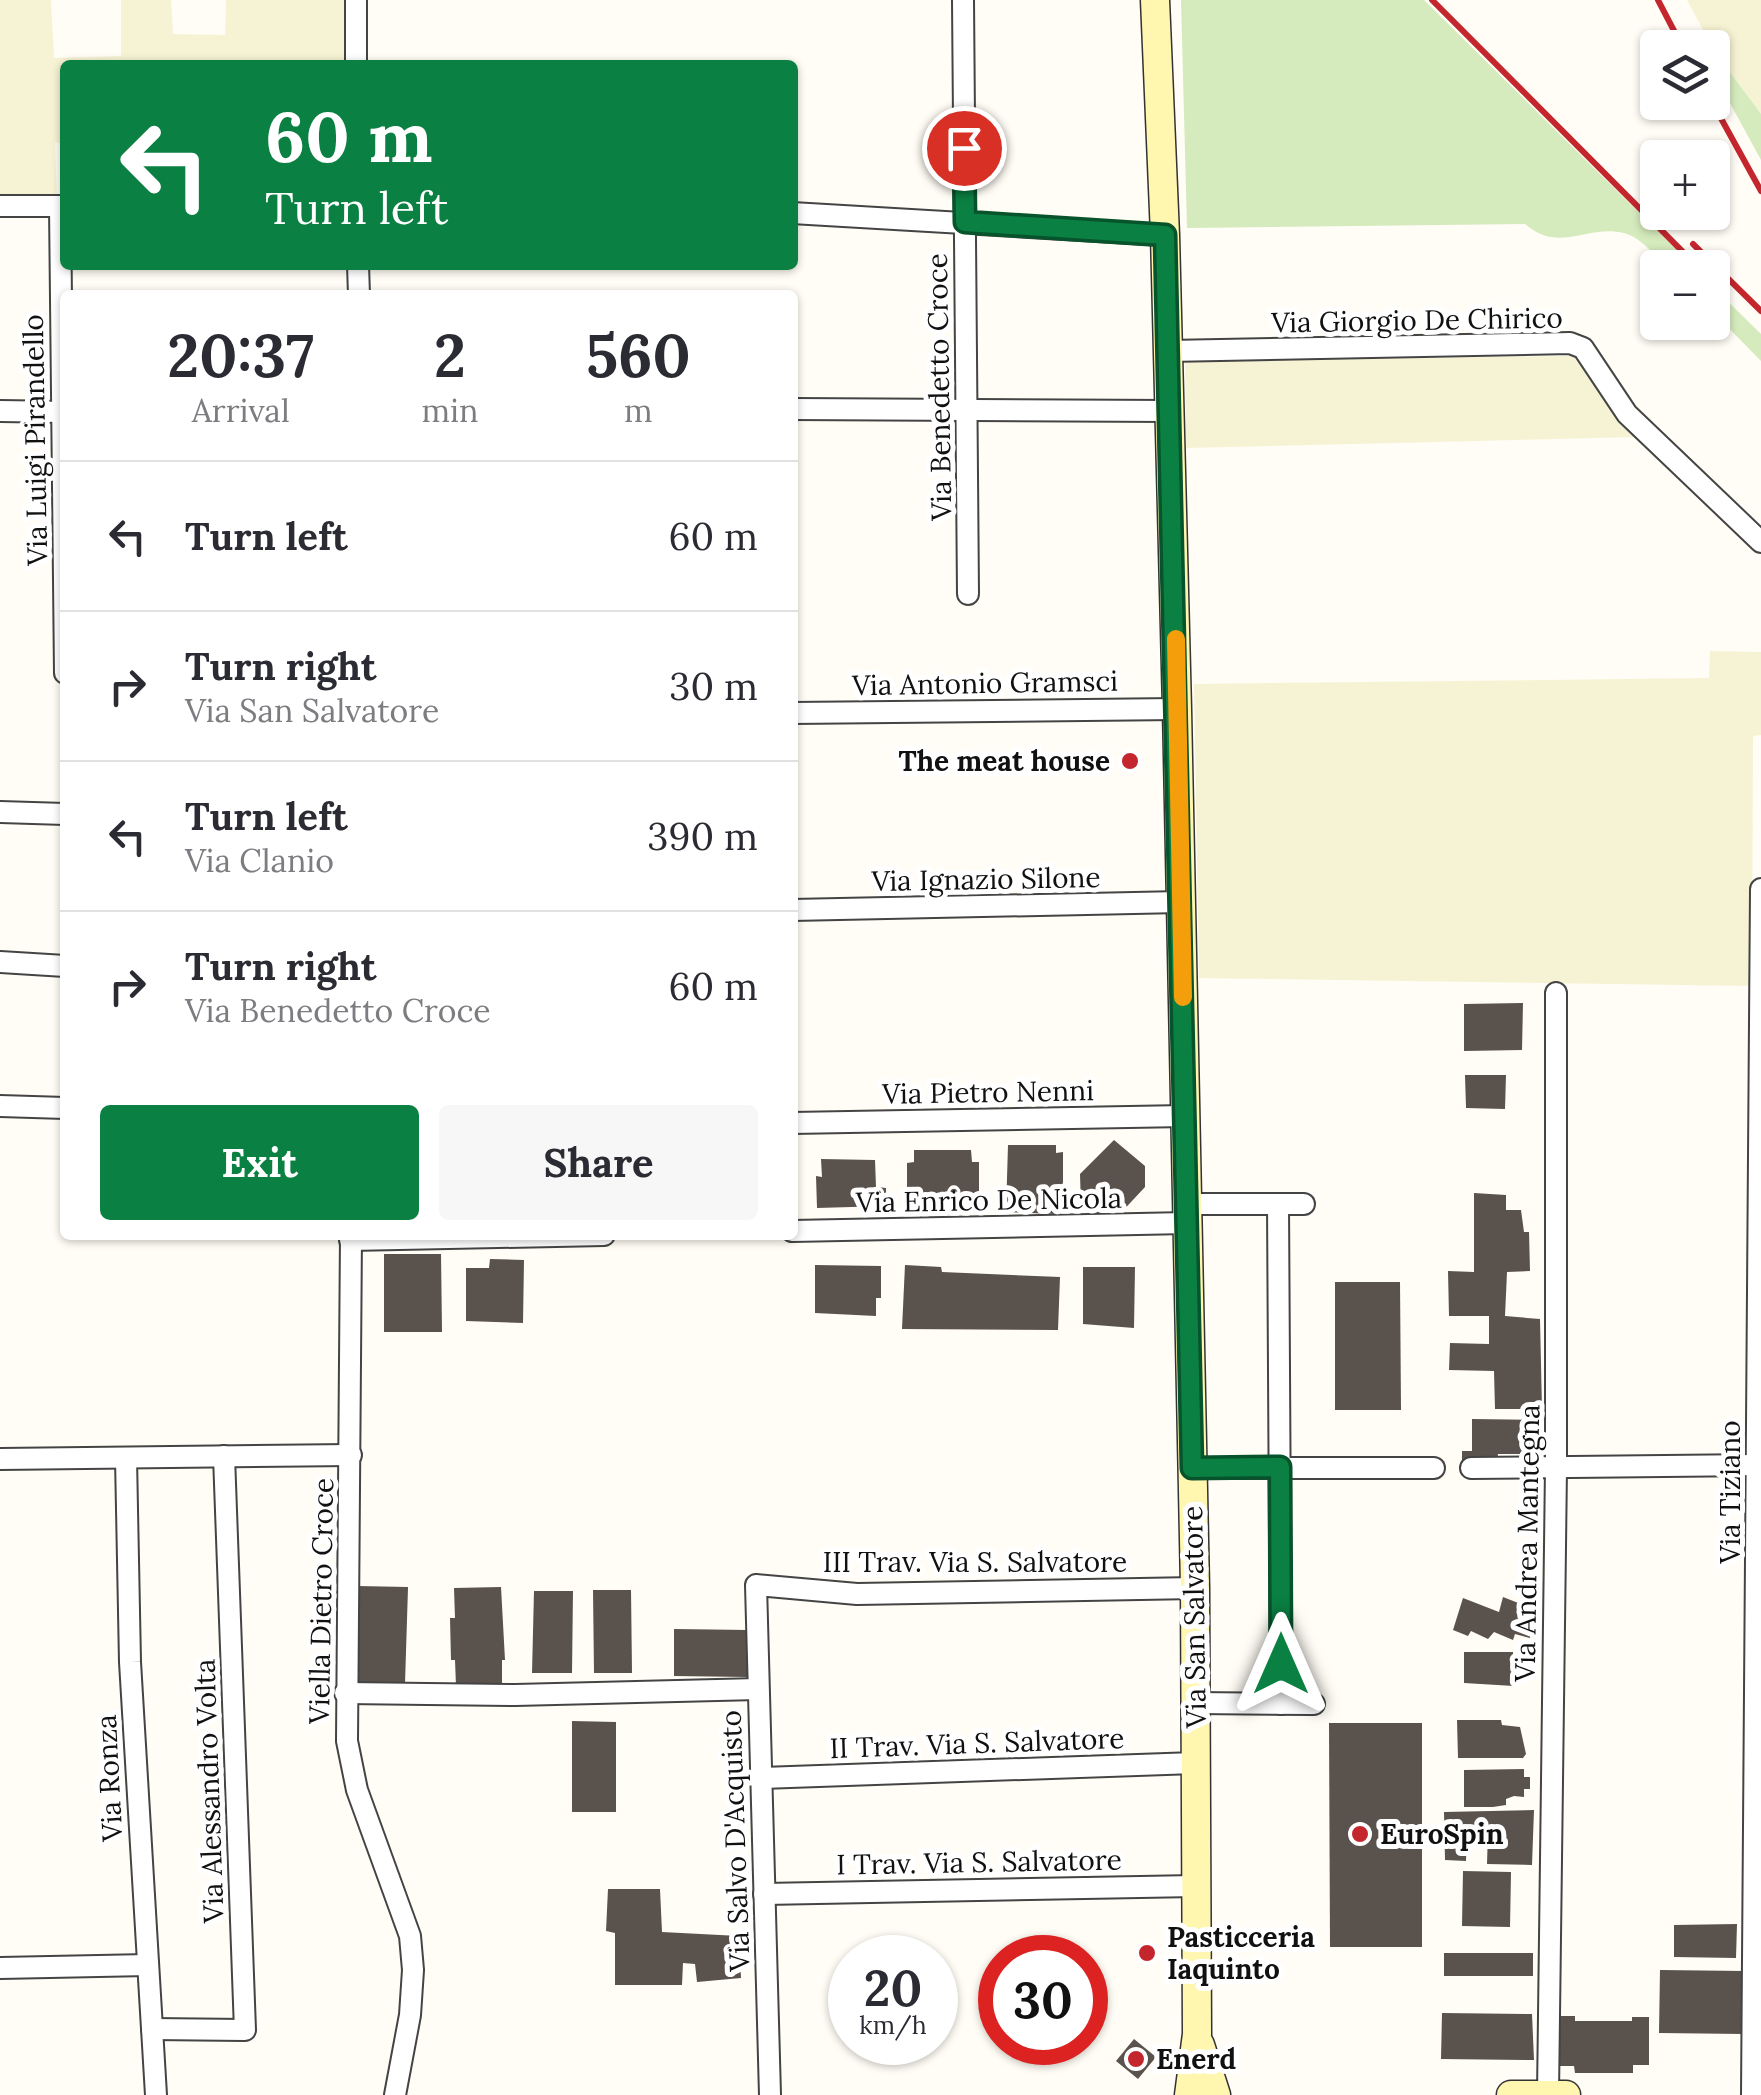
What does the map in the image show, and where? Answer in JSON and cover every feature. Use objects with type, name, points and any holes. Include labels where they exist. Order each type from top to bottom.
[{"type":"street","points":[[356,0],[356,60]]},
{"type":"street","name":"Via Benedetto Croce","points":[[963,0],[968,594]]},
{"type":"street","name":"Via San Salvatore","points":[[1155,0],[1170,411],[1195,1588],[1197,2034],[1189,2095]]},
{"type":"street","points":[[0,206],[60,206]]},
{"type":"street","points":[[798,212],[1165,235]]},
{"type":"street","name":"Via Giorgio De Chirico","points":[[1168,351],[1570,344],[1583,348],[1628,414],[1761,542]]},
{"type":"street","points":[[798,409],[1170,411]]},
{"type":"street","points":[[0,410],[60,412]]},
{"type":"street","name":"Via Antonio Gramsci","points":[[798,713],[1177,709]]},
{"type":"street","points":[[0,812],[60,814]]},
{"type":"street","name":"Via Tiziano","points":[[1752,2095],[1761,889]]},
{"type":"street","name":"Via Ignazio Silone","points":[[798,910],[1181,902]]},
{"type":"street","points":[[0,962],[60,966]]},
{"type":"street","name":"Via Andrea Mantegna","points":[[1548,2094],[1556,1468],[1556,993]]},
{"type":"street","points":[[0,1106],[60,1108]]},
{"type":"street","name":"Via Pietro Nenni","points":[[798,1123],[1185,1116]]},
{"type":"street","points":[[1278,1204],[1281,1704]]},
{"type":"street","name":"Via Enrico De Nicola","points":[[798,1231],[1187,1214],[1304,1204]]},
{"type":"street","name":"Viella Dietro Croce","points":[[350,1240],[347,1741],[357,1790],[410,1936],[410,2014],[394,2095]]},
{"type":"street","points":[[0,1460],[351,1455]]},
{"type":"street","name":"Via Alessandro Volta","points":[[152,2029],[246,2030],[224,1456]]},
{"type":"street","name":"Via Ronza","points":[[126,1458],[130,1662],[156,2095]]},
{"type":"street","points":[[1471,1468],[1758,1465]]},
{"type":"street","points":[[1192,1468],[1434,1468]]},
{"type":"street","name":"III Trav. Via S. Salvatore","points":[[756,1584],[856,1594],[1195,1588]]},
{"type":"street","name":"Via Salvo D'Acquisto","points":[[756,1584],[770,2095]]},
{"type":"street","points":[[345,1693],[516,1695],[758,1688]]},
{"type":"street","points":[[1195,1703],[1314,1704]]},
{"type":"street","name":"II Trav. Via S. Salvatore","points":[[761,1778],[1195,1763]]},
{"type":"street","name":"I Trav. Via S. Salvatore","points":[[764,1894],[1195,1886]]},
{"type":"street","points":[[0,1968],[148,1965]]},
{"type":"street","name":"Via San Salvatore","points":[[1197,2034],[1216,2095]]},
{"type":"street","points":[[1510,2095],[1566,2095]]},
{"type":"shaded area","points":[[0,0],[51,0],[54,58],[121,56],[121,0],[171,0],[173,34],[225,35],[226,0],[346,0],[346,60],[60,60],[60,142],[55,143],[57,198],[0,198]]},
{"type":"shaded area","points":[[1687,0],[1761,0],[1761,114],[1730,72],[1730,30],[1703,30]]},
{"type":"shaded area","points":[[1574,356],[1608,406],[1639,437],[1186,448],[1185,360]]},
{"type":"shaded area","points":[[1710,651],[1761,652],[1761,735],[1753,736],[1752,986],[1199,978],[1194,684],[1709,678]]},
{"type":"green space","points":[[1181,0],[1424,0],[1640,214],[1640,230],[1657,230],[1677,250],[1649,250],[1630,235],[1611,231],[1550,237],[1525,224],[1187,228]]},
{"type":"green space","points":[[1730,72],[1761,114],[1761,160],[1730,103]]},
{"type":"green space","points":[[1730,304],[1761,334],[1761,361],[1730,329]]},
{"type":"building","points":[[1523,1003],[1522,1050],[1464,1051],[1464,1004]]},
{"type":"building","points":[[1465,1075],[1506,1075],[1505,1109],[1466,1108]]},
{"type":"building","points":[[1114,1140],[1145,1166],[1145,1187],[1117,1217],[1107,1208],[1096,1219],[1081,1207],[1080,1174]]},
{"type":"building","points":[[1008,1145],[1056,1145],[1056,1153],[1063,1152],[1063,1207],[1056,1208],[1056,1214],[1006,1212]]},
{"type":"building","points":[[914,1150],[971,1150],[972,1162],[979,1162],[979,1204],[971,1205],[971,1214],[915,1215],[914,1207],[907,1207],[907,1163],[914,1162]]},
{"type":"building","points":[[821,1159],[875,1160],[876,1187],[886,1188],[886,1206],[817,1208],[816,1176],[822,1177]]},
{"type":"building","points":[[1474,1193],[1506,1195],[1506,1210],[1521,1210],[1524,1232],[1529,1232],[1530,1271],[1507,1272],[1505,1316],[1540,1319],[1542,1409],[1495,1409],[1494,1371],[1449,1370],[1450,1343],[1489,1344],[1489,1316],[1449,1316],[1448,1271],[1474,1272]]},
{"type":"building","points":[[384,1254],[441,1254],[442,1332],[384,1332]]},
{"type":"building","points":[[490,1259],[524,1260],[523,1323],[466,1321],[466,1268],[489,1268]]},
{"type":"building","points":[[815,1265],[881,1266],[881,1298],[876,1298],[876,1316],[815,1313]]},
{"type":"building","points":[[905,1265],[941,1267],[942,1272],[1060,1277],[1058,1330],[902,1329]]},
{"type":"building","points":[[1083,1267],[1135,1267],[1134,1328],[1083,1324]]},
{"type":"building","points":[[1335,1282],[1400,1282],[1401,1410],[1335,1410]]},
{"type":"building","points":[[1472,1419],[1539,1420],[1540,1454],[1498,1454],[1497,1461],[1462,1460],[1462,1451],[1472,1451]]},
{"type":"building","points":[[357,1586],[408,1587],[405,1684],[354,1683]]},
{"type":"building","points":[[501,1587],[505,1660],[502,1685],[456,1686],[450,1618],[455,1618],[454,1588]]},
{"type":"building","points":[[593,1590],[631,1590],[632,1673],[594,1673]]},
{"type":"building","points":[[534,1591],[573,1591],[572,1673],[532,1673]]},
{"type":"building","points":[[1503,1597],[1536,1610],[1530,1638],[1515,1634],[1513,1640],[1494,1632],[1488,1639],[1471,1631],[1468,1636],[1453,1630],[1463,1598],[1499,1612]]},
{"type":"building","points":[[674,1629],[748,1630],[747,1677],[674,1676]]},
{"type":"building","points":[[1464,1652],[1513,1652],[1514,1686],[1464,1683]]},
{"type":"building","points":[[1457,1720],[1501,1720],[1502,1725],[1520,1727],[1526,1754],[1523,1758],[1458,1758]]},
{"type":"building","points":[[572,1721],[616,1722],[616,1812],[572,1812]]},
{"type":"building","points":[[1329,1723],[1422,1723],[1422,1947],[1330,1947]]},
{"type":"building","points":[[1524,1769],[1524,1777],[1530,1777],[1530,1789],[1524,1789],[1524,1797],[1506,1799],[1506,1805],[1464,1807],[1464,1770]]},
{"type":"building","points":[[1534,1810],[1532,1865],[1487,1864],[1488,1832],[1467,1832],[1466,1861],[1445,1860],[1444,1812]]},
{"type":"building","points":[[1463,1871],[1511,1872],[1510,1927],[1462,1926]]},
{"type":"building","points":[[608,1889],[660,1889],[662,1932],[739,1936],[741,1978],[697,1982],[695,1964],[683,1963],[682,1985],[615,1985],[615,1933],[606,1931]]},
{"type":"building","points":[[1737,1924],[1736,1958],[1674,1957],[1674,1925]]},
{"type":"building","points":[[1444,1953],[1533,1953],[1533,1976],[1444,1976]]},
{"type":"building","points":[[1660,1970],[1744,1971],[1743,2034],[1659,2033]]},
{"type":"building","points":[[1442,2013],[1532,2014],[1534,2060],[1441,2059]]},
{"type":"building","points":[[1556,2016],[1575,2016],[1575,2021],[1632,2021],[1632,2017],[1649,2017],[1649,2065],[1633,2065],[1633,2073],[1575,2073],[1574,2066],[1556,2066]]},
{"type":"building","name":"Enerd","points":[[1134,2039],[1156,2057],[1138,2079],[1116,2061]]},
{"type":"railway","points":[[1432,0],[1681,250]]},
{"type":"railway","points":[[1658,0],[1674,30]]},
{"type":"railway","points":[[1722,120],[1761,191]]},
{"type":"railway","points":[[1693,244],[1761,311]]},
{"type":"slow traffic","points":[[1176,639],[1183,997]]},
{"type":"place","name":"The meat house","points":[[1130,761]]},
{"type":"place","name":"EuroSpin","points":[[1360,1834]]},
{"type":"place","name":"Pasticceria Iaquinto","points":[[1147,1953]]},
{"type":"place","name":"Enerd","points":[[1136,2059]]},
{"type":"route","points":[[964,148],[965,222],[1165,235],[1192,1468],[1280,1467],[1281,1664]]}]
